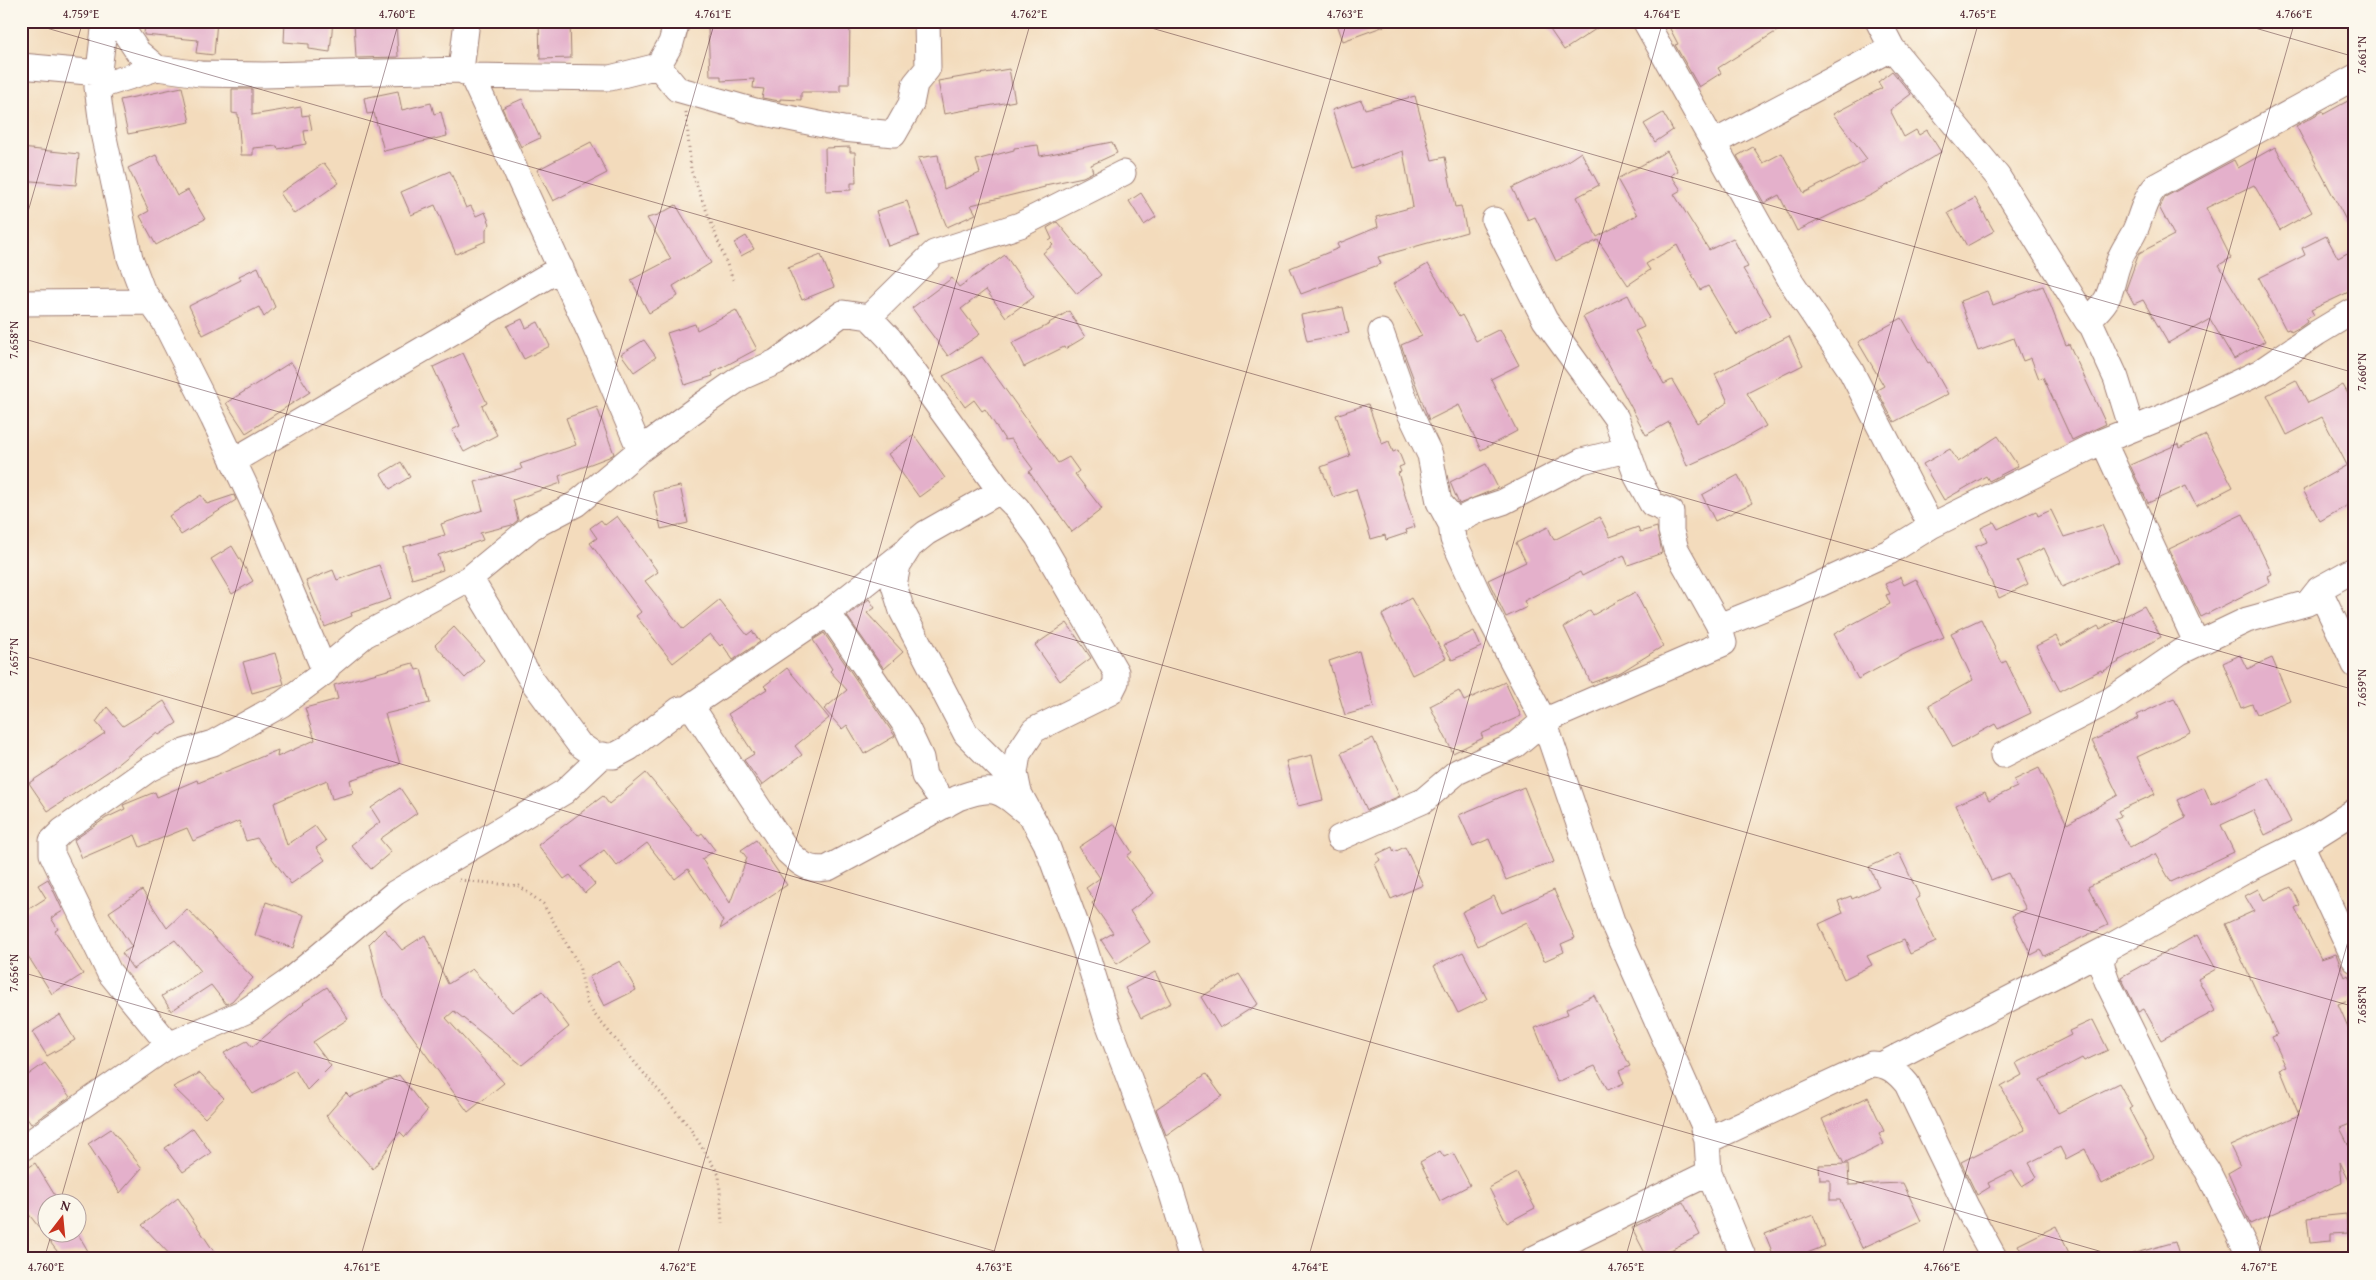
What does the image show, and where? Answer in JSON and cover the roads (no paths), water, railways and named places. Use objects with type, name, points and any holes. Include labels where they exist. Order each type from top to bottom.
[{"type":"street","points":[[104,21],[98,80],[103,133],[130,258],[142,290],[181,351],[260,517],[325,672]]},
{"type":"street","points":[[116,21],[138,52],[157,68]]},
{"type":"street","points":[[467,21],[466,73],[561,268],[640,450]]},
{"type":"street","points":[[21,66],[98,80],[157,68],[200,74],[466,73],[610,78],[658,66],[671,43],[677,21]]},
{"type":"street","points":[[658,66],[677,89],[684,92],[754,111],[843,129],[894,134],[911,104],[915,84],[928,68],[927,21]]},
{"type":"street","points":[[1645,21],[1792,283],[1850,369],[1931,526]]},
{"type":"street","points":[[1878,21],[1892,48],[1998,177],[2087,321],[2092,326],[2116,378],[2132,429]]},
{"type":"street","points":[[1713,143],[1892,48]]},
{"type":"street","points":[[2087,321],[2105,304],[2112,291],[2120,259],[2135,229],[2149,193],[2156,186],[2355,77]]},
{"type":"street","points":[[869,317],[934,253],[1020,225],[1123,173]]},
{"type":"street","points":[[1339,838],[1423,801],[1457,772],[1515,745],[1544,721],[1724,643],[1718,626],[1676,548],[1671,532],[1671,512],[1652,504],[1637,477],[1616,418],[1545,320],[1494,220]]},
{"type":"street","points":[[233,461],[561,268]]},
{"type":"street","points":[[21,303],[151,302]]},
{"type":"street","points":[[1718,626],[1794,596],[1889,552],[1931,526],[2103,441],[2260,372],[2317,333],[2355,310]]},
{"type":"street","points":[[169,1045],[109,972],[52,854],[52,841],[62,831],[149,769],[222,738],[282,704],[325,672],[329,665],[365,635],[470,578],[532,527],[576,504],[640,450],[742,377],[776,362],[843,313],[869,317],[889,338],[1000,492],[1017,508],[1038,537],[1116,672],[1116,682],[1111,692],[1034,730],[1025,741],[1018,754],[1015,773],[1019,793]]},
{"type":"street","points":[[1381,332],[1409,411],[1430,455],[1439,502],[1451,524],[1479,510],[1503,502],[1582,461],[1622,451],[1626,444]]},
{"type":"street","points":[[2103,441],[2196,644]]},
{"type":"street","points":[[686,709],[828,613],[908,550],[926,533],[1000,492]]},
{"type":"street","points":[[1439,502],[1450,515],[1453,539],[1486,612],[1544,721],[1612,921],[1703,1124],[1707,1142],[1709,1173],[1744,1259]]},
{"type":"street","points":[[908,550],[898,565],[894,585],[902,612],[966,734],[1005,773],[1019,793],[1046,843],[1084,946],[1107,1020],[1168,1180],[1192,1259]]},
{"type":"street","points":[[2003,755],[2108,701],[2180,652],[2247,620],[2308,603],[2319,589],[2355,569]]},
{"type":"street","points":[[470,578],[531,680],[579,744],[594,755],[614,756],[629,748],[680,709],[693,709],[788,852],[801,864],[814,870],[828,868],[946,804],[979,791],[1002,792],[1030,815]]},
{"type":"street","points":[[2319,589],[2355,665]]},
{"type":"street","points":[[828,613],[906,726],[921,758],[924,776],[946,804]]},
{"type":"street","points":[[24,1140],[169,1045],[246,1011],[288,982],[395,893],[564,792],[603,755]]},
{"type":"street","points":[[1707,1142],[1872,1064],[1883,1064],[2106,949],[2243,872],[2301,844],[2355,811]]},
{"type":"street","points":[[2301,844],[2355,960]]},
{"type":"street","points":[[2106,949],[2101,964],[2107,981],[2186,1139],[2207,1170],[2251,1259]]},
{"type":"street","points":[[1883,1064],[1896,1072],[1907,1084],[1966,1206],[1995,1259]]},
{"type":"street","points":[[1533,1259],[1709,1173]]}]
